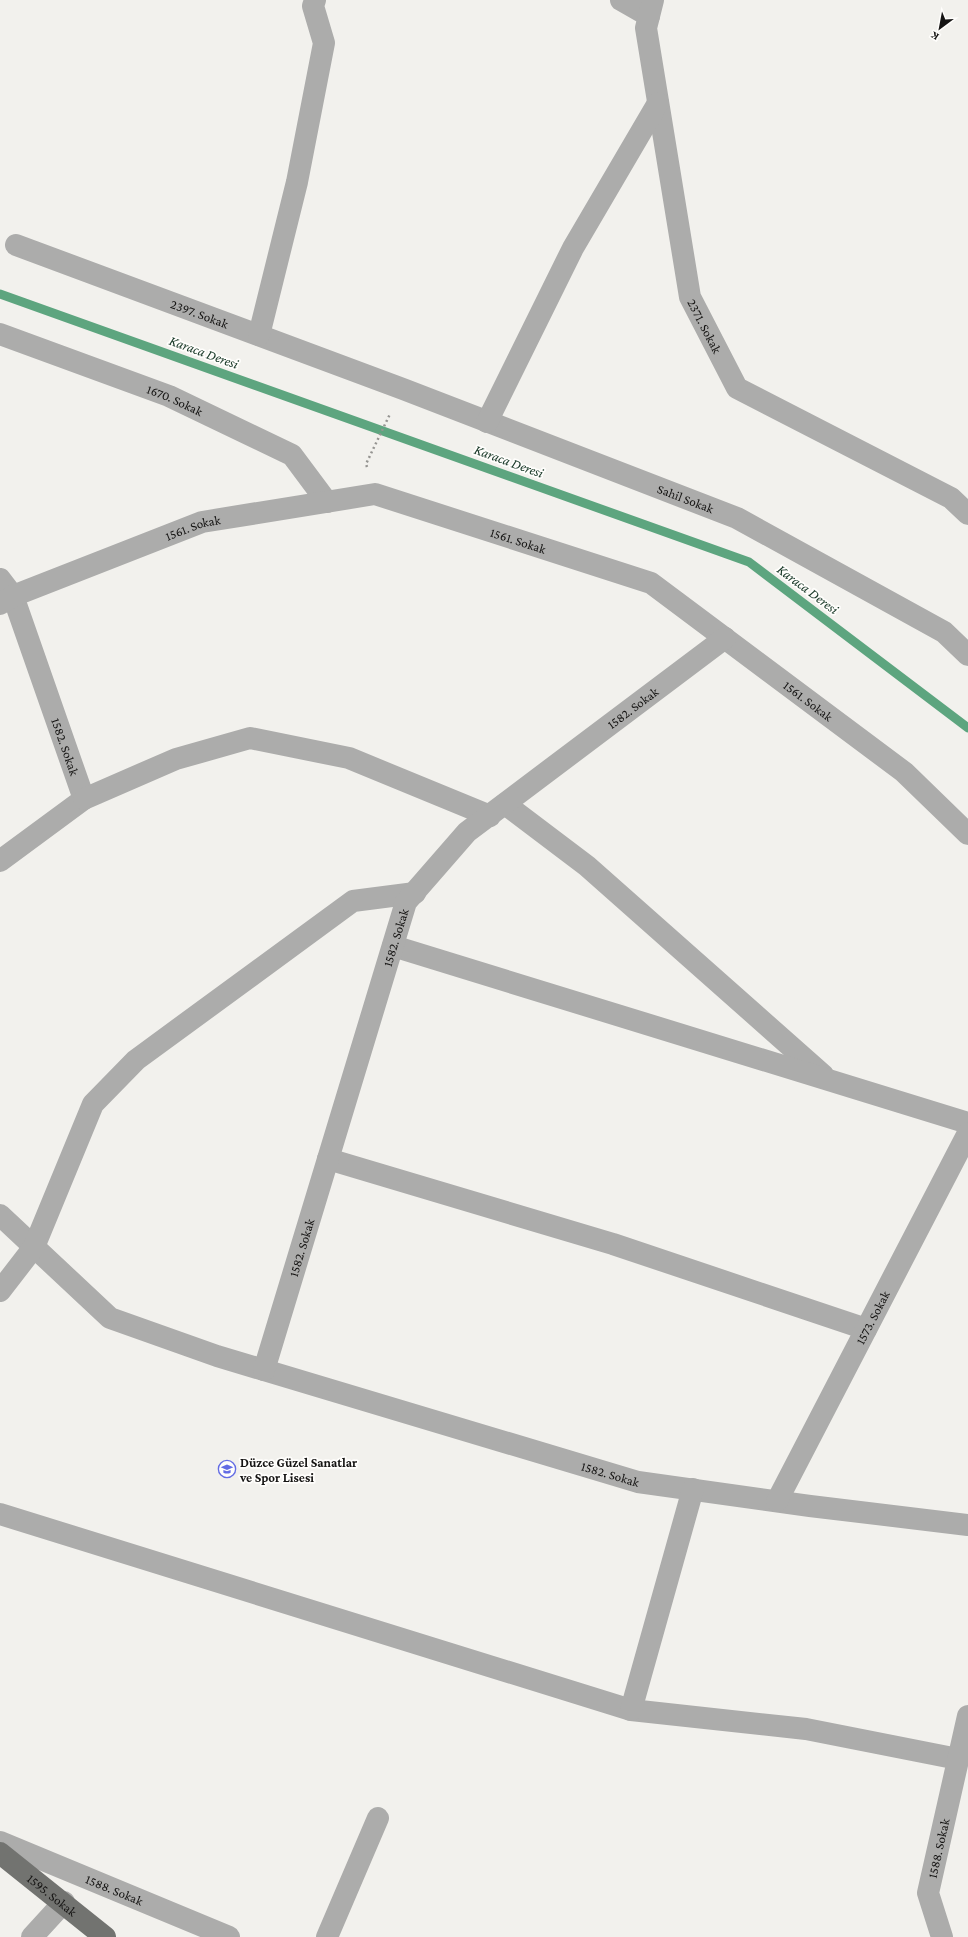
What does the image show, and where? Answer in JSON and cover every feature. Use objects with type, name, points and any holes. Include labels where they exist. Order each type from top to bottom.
[{"type":"main road","name":"1595. Sokak","points":[[0,1853],[64,1902],[105,1937]]},
{"type":"street","points":[[259,336],[297,182],[324,43],[313,6],[315,0]]},
{"type":"street","points":[[621,0],[651,8]]},
{"type":"street","name":"2371. Sokak","points":[[651,8],[646,28],[690,297],[737,388],[951,498],[968,514]]},
{"type":"street","points":[[487,422],[573,248],[658,103]]},
{"type":"street","name":"2397. Sokak","points":[[16,245],[393,386]]},
{"type":"street","name":"1670. Sokak","points":[[0,334],[169,396],[292,455],[327,502]]},
{"type":"street","name":"Sahil Sokak","points":[[393,386],[737,518],[944,632],[968,655]]},
{"type":"street","name":"1561. Sokak","points":[[6,600],[202,522],[375,494],[652,583],[904,772],[968,834]]},
{"type":"street","name":"1582. Sokak","points":[[0,579],[6,600],[84,799]]},
{"type":"street","name":"1582. Sokak","points":[[264,1370],[406,902],[467,832],[725,638]]},
{"type":"street","points":[[0,861],[84,799],[176,759],[250,738],[349,758],[497,810],[587,866],[828,1080]]},
{"type":"street","points":[[0,1291],[34,1247],[93,1104],[136,1060],[353,901],[415,893]]},
{"type":"street","points":[[393,946],[968,1123]]},
{"type":"street","name":"1573. Sokak","points":[[777,1501],[968,1133]]},
{"type":"street","points":[[328,1159],[613,1244],[866,1328]]},
{"type":"street","name":"1582. Sokak","points":[[0,1215],[110,1318],[264,1370],[638,1482],[968,1525]]},
{"type":"street","points":[[0,1231],[34,1247]]},
{"type":"street","points":[[631,1710],[693,1489]]},
{"type":"street","points":[[0,1514],[631,1710],[963,1747]]},
{"type":"street","name":"1588. Sokak","points":[[942,1937],[928,1893],[963,1747],[968,1716]]},
{"type":"street","points":[[327,1937],[378,1818]]},
{"type":"street","name":"1588. Sokak","points":[[0,1842],[229,1937]]},
{"type":"street","points":[[32,1937],[64,1902]]},
{"type":"path","points":[[375,494],[366,464],[393,386]]},
{"type":"waterway","name":"Karaca Deresi","points":[[0,294],[749,562],[968,728]]},
{"type":"place","name":"Düzce Güzel Sanatlar ve Spor Lisesi","points":[[227,1469]]}]
